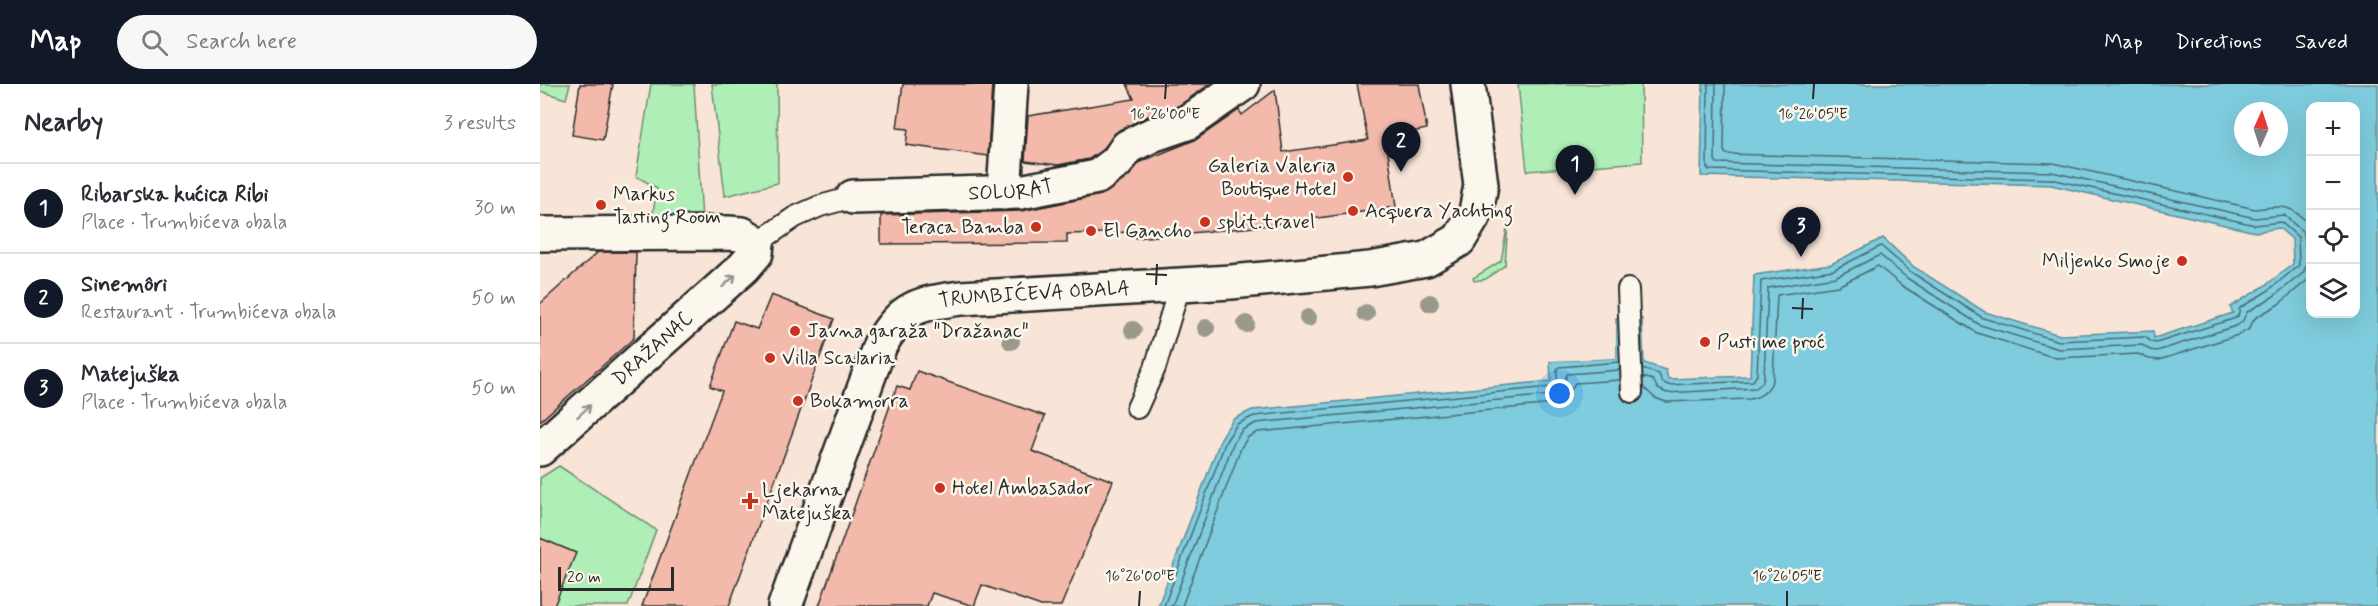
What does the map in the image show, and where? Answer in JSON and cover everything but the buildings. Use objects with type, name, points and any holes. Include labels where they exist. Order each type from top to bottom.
[{"type":"street","points":[[1004,193],[1011,84]]},
{"type":"street","name":"SOLURAT","points":[[853,196],[1004,193],[1097,177],[1117,162],[1127,147],[1152,135],[1187,123],[1243,84]]},
{"type":"street","name":"TRUMBIĆEVA OBALA","points":[[785,606],[880,345],[893,324],[907,312],[929,302],[961,298],[1180,285],[1370,269],[1426,259],[1459,240],[1476,212],[1481,185],[1468,84]]},
{"type":"street","points":[[540,234],[728,233],[742,234],[757,243]]},
{"type":"street","name":"DRAŽANAC","points":[[540,450],[744,267],[756,253],[757,243]]},
{"type":"lane","name":"SOLURAT","points":[[757,243],[795,217],[820,206],[853,196]]},
{"type":"lane","points":[[1137,408],[1155,368],[1180,285]]},
{"type":"lane","points":[[1628,289],[1632,392]]},
{"type":"green space","points":[[540,84],[570,84],[566,99],[540,91]]},
{"type":"green space","points":[[651,84],[694,84],[702,220],[651,226],[657,188],[636,176]]},
{"type":"green space","points":[[712,84],[777,84],[778,183],[725,196]]},
{"type":"green space","points":[[1518,84],[1641,84],[1642,162],[1527,171]]},
{"type":"green space","points":[[1508,223],[1505,265],[1486,279],[1474,281],[1473,278],[1501,261]]},
{"type":"green space","points":[[559,466],[656,530],[628,606],[540,606],[540,478]]},
{"type":"water","points":[[1703,84],[2378,84],[2378,606],[1158,606],[1221,438],[1233,419],[1252,410],[1551,381],[1550,361],[1616,358],[1616,318],[1642,319],[1644,363],[1666,370],[1668,379],[1750,376],[1754,275],[1831,264],[1883,238],[1914,267],[1985,312],[2060,335],[2153,331],[2154,338],[2233,313],[2230,307],[2266,285],[2293,264],[2292,239],[2279,228],[2255,232],[2051,185],[1701,176]]},
{"type":"pier","points":[[1613,323],[1616,324],[1616,358],[1550,361],[1550,358],[1613,355]]},
{"type":"place","name":"Sinemôri","points":[[1401,172]]},
{"type":"place","name":"Galeria Valeria Boutique Hotel","points":[[1348,177]]},
{"type":"place","name":"Ribarska kućica Ribi","points":[[1575,195]]},
{"type":"place","name":"Markus Tasting Room","points":[[601,205]]},
{"type":"place","name":"Acquera Yachting","points":[[1353,211]]},
{"type":"place","name":"split.travel","points":[[1205,222]]},
{"type":"place","name":"Teraca Bamba","points":[[1036,227]]},
{"type":"place","name":"El Gancho","points":[[1091,231]]},
{"type":"place","name":"Matejuška","points":[[1801,257]]},
{"type":"place","name":"Miljenko Smoje","points":[[2182,261]]},
{"type":"place","name":"Javna garaža \"Dražanac\"","points":[[795,331]]},
{"type":"place","name":"Pusti me proć","points":[[1705,342]]},
{"type":"place","name":"Villa Scalaria","points":[[770,358]]},
{"type":"place","name":"Bokamorra","points":[[798,401]]},
{"type":"place","name":"Hotel Ambasador","points":[[940,488]]},
{"type":"place","name":"Ljekarna Matejuška","points":[[750,501]]}]
